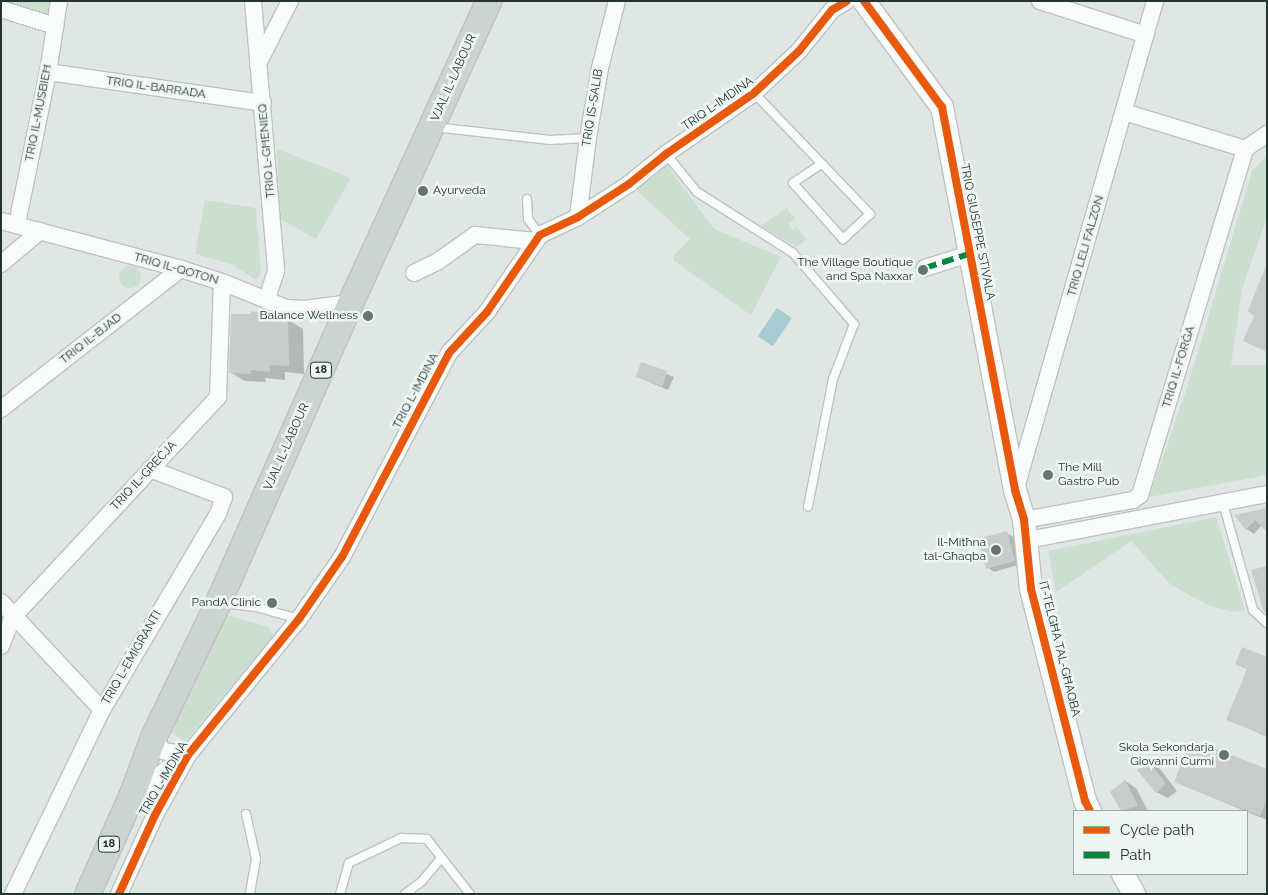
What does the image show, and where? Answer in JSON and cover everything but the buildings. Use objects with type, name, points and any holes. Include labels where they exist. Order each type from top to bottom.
[{"type":"main road","name":"VJAL IL-LABOUR","points":[[87,894],[132,794],[153,738],[218,602],[350,303],[488,1]]},
{"type":"street","name":"TRIQ IL-MUSBIEĦ","points":[[9,222],[48,72],[60,1]]},
{"type":"street","name":"TRIQ L-GĦENIEQ","points":[[253,1],[276,271],[266,299]]},
{"type":"street","points":[[258,64],[290,1]]},
{"type":"street","name":"TRIQ IS-SALIB","points":[[578,217],[588,138],[600,68],[617,1]]},
{"type":"street","name":"TRIQ L-IMDINA","points":[[119,894],[155,815],[188,755],[300,619],[342,557],[449,354],[486,312],[537,238],[578,217],[629,184],[666,154],[754,93],[799,51],[832,10],[847,1]]},
{"type":"street","name":"TRIQ GIUSEPPE STIVALA","points":[[864,1],[942,107],[1015,490]]},
{"type":"street","points":[[1040,1],[1146,35]]},
{"type":"street","name":"TRIQ LELI FALZON","points":[[1015,490],[1155,1]]},
{"type":"street","points":[[1,9],[55,26]]},
{"type":"street","name":"TRIQ IL-BARRADA","points":[[48,72],[263,103]]},
{"type":"street","points":[[1124,112],[1245,150],[1267,134]]},
{"type":"street","name":"TRIQ IL-FORĠA","points":[[1144,507],[1245,150]]},
{"type":"street","name":"TRIQ IL-QOTON","points":[[9,222],[182,269],[222,282],[286,308],[304,309],[350,303]]},
{"type":"street","points":[[1,264],[40,231]]},
{"type":"street","points":[[414,273],[437,262],[475,235],[537,238]]},
{"type":"street","points":[[925,268],[970,254]]},
{"type":"street","name":"TRIQ IL-BJAD","points":[[1,409],[182,269]]},
{"type":"street","name":"TRIQ IL-GREĊJA","points":[[1,646],[13,617],[218,397],[222,282]]},
{"type":"street","name":"TRIQ L-EMIGRANTI","points":[[10,889],[102,710],[218,514],[224,497],[150,469]]},
{"type":"street","name":"IT-TELGĦA TAL-GĦAQBA","points":[[1015,490],[1026,530],[1031,589],[1085,801],[1090,810]]},
{"type":"street","points":[[1026,530],[1144,507],[1223,503],[1267,494]]},
{"type":"street","points":[[1026,530],[1132,500],[1144,507]]},
{"type":"street","points":[[1,602],[102,710]]},
{"type":"street","name":"TRIQ L-IMDINA","points":[[153,738],[163,751],[188,755]]},
{"type":"street","name":"TRIQ L-IMDINA","points":[[132,794],[188,755]]},
{"type":"street","points":[[1124,875],[1134,894]]},
{"type":"lane","points":[[754,93],[870,214],[843,239],[794,183],[820,164]]},
{"type":"lane","points":[[432,127],[550,140],[588,138]]},
{"type":"lane","points":[[666,154],[697,192],[793,253],[854,324],[833,379],[808,508]]},
{"type":"lane","points":[[527,199],[528,219],[537,238]]},
{"type":"lane","points":[[1223,503],[1253,610],[1267,623]]},
{"type":"lane","points":[[218,602],[256,607],[300,619]]},
{"type":"lane","points":[[246,814],[256,859],[250,894]]},
{"type":"lane","points":[[340,894],[349,863],[401,838],[427,839],[470,894]]},
{"type":"lane","points":[[404,894],[422,881],[441,858]]},
{"type":"green space","points":[[2,1],[55,1],[53,17]]},
{"type":"green space","points":[[277,149],[351,178],[316,239],[280,219]]},
{"type":"green space","points":[[1267,156],[1267,217],[1242,289],[1231,365],[1267,365],[1267,475],[1149,497],[1187,388],[1252,171]]},
{"type":"green space","points":[[665,163],[714,229],[781,257],[751,315],[673,260],[674,255],[690,239],[635,189]]},
{"type":"green space","points":[[205,200],[256,208],[261,273],[256,280],[231,264],[195,254]]},
{"type":"green space","points":[[787,208],[795,219],[788,224],[793,230],[797,227],[806,239],[797,247],[761,226]]},
{"type":"green space","points":[[130,266],[138,269],[141,277],[138,285],[130,288],[122,285],[119,277],[122,269]]},
{"type":"green space","points":[[1216,517],[1245,610],[1234,612],[1209,606],[1170,584],[1131,541],[1056,592],[1048,551]]},
{"type":"green space","points":[[223,614],[269,627],[273,637],[185,742],[169,731]]},
{"type":"water","points":[[777,308],[792,318],[773,346],[758,336]]},
{"type":"marked path","points":[[925,268],[969,254]]},
{"type":"cycle path","points":[[119,894],[155,815],[188,755],[299,619],[342,557],[449,353],[487,312],[540,235],[578,217],[629,184],[666,154],[754,93],[799,51],[832,10],[847,1]]},
{"type":"cycle path","points":[[864,1],[942,107],[1015,490],[1024,520],[1031,589],[1085,801],[1090,810]]},
{"type":"place","name":"Ayurveda","points":[[423,191]]},
{"type":"place","name":"The Village Boutique and Spa Naxxar","points":[[923,270]]},
{"type":"place","name":"Balance Wellness","points":[[368,316]]},
{"type":"place","name":"The Mill Gastro Pub","points":[[1048,475]]},
{"type":"place","name":"Il-Mitħna tal-Għaqba","points":[[996,550]]},
{"type":"place","name":"PandA Clinic","points":[[272,603]]},
{"type":"place","name":"Skola Sekondarja Giovanni Curmi","points":[[1224,755]]}]
